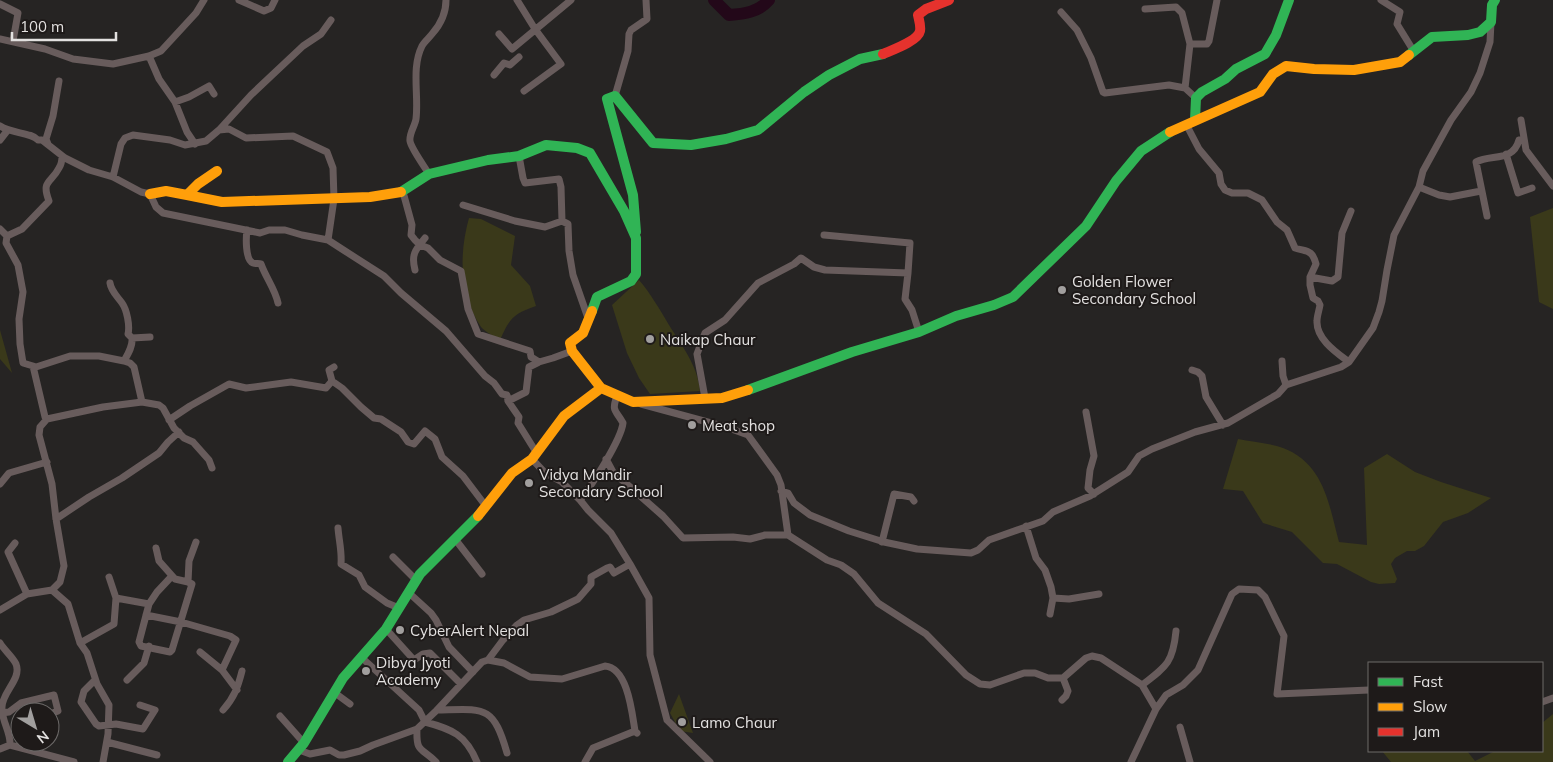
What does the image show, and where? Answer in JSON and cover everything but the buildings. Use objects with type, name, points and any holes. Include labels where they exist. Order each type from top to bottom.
[{"type":"street","points":[[0,39],[45,48],[74,59],[113,64],[149,56],[161,51],[196,13],[204,0]]},
{"type":"street","points":[[240,0],[264,12],[271,8],[275,0]]},
{"type":"street","points":[[429,174],[413,149],[410,136],[416,119],[415,89],[419,56],[422,45],[440,26],[446,8],[446,0]]},
{"type":"street","points":[[516,0],[561,64],[524,91]]},
{"type":"street","points":[[512,49],[571,0]]},
{"type":"street","points":[[616,96],[628,51],[629,34],[631,30],[647,19],[646,0]]},
{"type":"street","points":[[616,96],[653,143],[691,145],[726,139],[758,130],[829,74],[860,59],[882,54],[912,40],[918,35],[920,30],[918,15],[926,9],[949,0]]},
{"type":"street","points":[[1190,44],[1207,44],[1210,41],[1217,0]]},
{"type":"street","points":[[1288,0],[1276,35],[1265,54],[1236,69],[1225,79],[1202,92],[1196,98],[1190,122],[1199,149],[1219,173],[1221,184],[1225,190],[1232,194],[1248,192],[1262,200],[1277,222],[1287,230],[1295,248],[1306,250],[1315,258],[1316,264],[1310,277],[1310,285],[1313,298],[1320,305],[1316,319],[1317,326],[1321,336],[1349,362]]},
{"type":"street","points":[[1381,0],[1400,12],[1397,24],[1413,50]]},
{"type":"street","points":[[782,491],[788,493],[794,503],[810,515],[882,542],[923,550],[971,553],[978,550],[989,540],[1042,521],[1054,512],[1094,494],[1128,472],[1139,456],[1152,449],[1195,432],[1223,425],[1278,394],[1286,385],[1341,368],[1349,362],[1373,328],[1382,301],[1394,235],[1419,187],[1423,171],[1450,120],[1467,98],[1477,80],[1490,42],[1493,2]]},
{"type":"street","points":[[0,4],[18,13],[13,41]]},
{"type":"street","points":[[1145,9],[1176,6],[1182,13],[1190,44],[1185,88]]},
{"type":"street","points":[[1061,12],[1077,30],[1091,58],[1102,92],[1169,85],[1185,88],[1196,98]]},
{"type":"street","points":[[113,177],[119,148],[125,138],[133,135],[170,140],[184,145],[206,142],[251,95],[303,46],[321,34],[331,20]]},
{"type":"street","points":[[633,402],[722,398],[762,386],[852,352],[919,332],[956,316],[994,305],[1013,297],[1086,226],[1116,181],[1141,151],[1174,129],[1260,92],[1273,74],[1286,66],[1314,70],[1354,70],[1388,65],[1400,62],[1432,37],[1468,35],[1480,32],[1491,22]]},
{"type":"street","points":[[494,75],[504,64],[510,65],[520,59],[499,34]]},
{"type":"street","points":[[149,56],[159,80],[175,102],[186,132],[195,144]]},
{"type":"street","points":[[49,146],[46,139],[55,108],[59,81]]},
{"type":"street","points":[[175,102],[189,97],[208,86],[214,94]]},
{"type":"street","points":[[616,96],[608,99],[607,103],[633,195],[636,274],[632,281],[597,297],[583,333],[570,343],[572,351],[602,388],[617,396],[748,435],[777,475],[782,491],[788,535]]},
{"type":"street","points":[[1521,120],[1526,150],[1553,186]]},
{"type":"street","points":[[0,126],[8,131],[42,140],[62,156],[89,170],[113,177],[141,192],[150,194],[166,191],[222,202],[272,199],[334,199],[403,192],[429,174],[488,160],[519,156],[546,145],[568,146],[590,154],[624,211],[636,238]]},
{"type":"street","points":[[219,130],[229,129],[246,138],[293,136],[327,152],[333,168],[334,199],[328,240]]},
{"type":"street","points":[[0,140],[8,131]]},
{"type":"street","points":[[1487,216],[1476,162],[1506,154],[1517,148],[1519,140],[1524,140]]},
{"type":"street","points":[[1506,154],[1518,192],[1532,188]]},
{"type":"street","points":[[7,236],[22,229],[49,201],[45,190],[47,183],[60,168],[62,156]]},
{"type":"street","points":[[519,156],[522,178],[525,183],[559,179],[562,221]]},
{"type":"street","points":[[187,195],[198,184],[217,172]]},
{"type":"street","points":[[1419,187],[1450,197],[1481,191]]},
{"type":"street","points":[[403,192],[412,225],[411,235],[420,245],[426,246],[440,260],[461,271],[468,309],[478,334],[530,351],[531,357],[539,362]]},
{"type":"street","points":[[150,194],[156,206],[163,213],[260,233],[269,230],[285,230],[302,236],[328,240],[384,276],[446,331],[502,394],[507,395],[508,401],[519,417],[518,423],[544,473],[562,482],[580,500],[611,533],[630,564],[649,598],[650,656],[667,720],[710,762]]},
{"type":"street","points":[[463,205],[515,222],[545,227],[562,221],[568,224],[573,275],[588,318]]},
{"type":"street","points":[[1310,277],[1332,281],[1338,277],[1342,233],[1351,211]]},
{"type":"street","points":[[0,229],[7,236]]},
{"type":"street","points":[[247,230],[245,244],[249,259],[252,262],[261,264],[266,280],[276,293],[278,303]]},
{"type":"street","points":[[824,235],[910,243],[905,298],[912,310],[919,332]]},
{"type":"street","points":[[7,236],[6,243],[18,265],[23,292],[19,319],[23,363],[36,367],[70,356],[99,356],[124,361],[134,367],[142,402]]},
{"type":"street","points":[[415,270],[412,258],[426,238]]},
{"type":"street","points":[[705,398],[697,354],[705,333],[725,320],[758,283],[794,264],[801,258],[814,268],[825,270],[908,274]]},
{"type":"street","points":[[110,282],[113,292],[125,309],[128,334],[133,341],[124,361]]},
{"type":"street","points":[[132,338],[150,337]]},
{"type":"street","points":[[508,401],[526,392],[530,367],[572,351]]},
{"type":"street","points":[[1282,361],[1286,385]]},
{"type":"street","points":[[33,366],[47,419]]},
{"type":"street","points":[[334,367],[329,370],[332,381],[374,418],[381,419],[401,432],[408,442],[414,444],[425,431],[435,439],[442,457],[463,476],[485,506]]},
{"type":"street","points":[[1192,370],[1202,376],[1206,397],[1223,425]]},
{"type":"street","points":[[169,420],[229,384],[246,388],[291,382],[326,388],[332,381]]},
{"type":"street","points":[[288,762],[301,746],[343,678],[386,629],[416,580],[433,560],[474,521],[512,473],[534,456],[564,416],[602,388]]},
{"type":"street","points":[[580,500],[612,450],[622,428],[623,423],[613,406],[617,396]]},
{"type":"street","points":[[0,610],[10,606],[27,594],[52,590],[60,582],[64,566],[52,484],[39,435],[40,427],[47,419],[102,407],[142,402],[159,405],[184,438],[193,442],[209,460],[212,468]]},
{"type":"street","points":[[1086,412],[1094,456],[1088,488],[1094,494]]},
{"type":"street","points":[[56,519],[159,453],[179,432]]},
{"type":"street","points":[[606,459],[613,472],[663,516],[683,538],[733,537],[750,540],[765,535],[788,535],[827,560],[841,565],[854,574],[878,603],[926,634],[966,675],[980,684],[990,685],[1024,673],[1035,673],[1048,678],[1063,678],[1086,658],[1092,656],[1101,658],[1142,685],[1156,709]]},
{"type":"street","points":[[0,484],[9,473],[46,462]]},
{"type":"street","points":[[882,542],[894,494],[911,497],[914,501]]},
{"type":"street","points":[[1026,526],[1036,558],[1045,570],[1053,598],[1050,614]]},
{"type":"street","points":[[338,528],[342,548],[341,564],[359,576],[364,587],[386,603],[399,608]]},
{"type":"street","points":[[455,539],[482,574]]},
{"type":"street","points":[[188,582],[189,561],[196,542]]},
{"type":"street","points":[[15,544],[8,552],[27,594]]},
{"type":"street","points":[[156,548],[159,561],[175,579],[192,584],[171,652],[149,646],[141,646],[139,642],[149,604],[172,576]]},
{"type":"street","points":[[393,557],[416,580]]},
{"type":"street","points":[[488,660],[503,640],[524,620],[551,612],[578,599],[591,584],[591,577],[607,568],[610,567],[614,573],[630,564]]},
{"type":"street","points":[[80,643],[114,624],[116,598],[109,577]]},
{"type":"street","points":[[1131,762],[1156,709],[1166,695],[1183,685],[1198,670],[1232,594],[1239,589],[1258,590],[1265,597],[1284,636],[1277,694],[1368,690]]},
{"type":"street","points":[[52,590],[68,604],[80,643],[88,653],[96,680],[109,705],[109,725],[103,762]]},
{"type":"street","points":[[408,592],[431,613],[449,647],[473,672]]},
{"type":"street","points":[[1053,598],[1069,599],[1099,594]]},
{"type":"street","points":[[116,598],[149,604]]},
{"type":"street","points":[[146,615],[181,622],[230,636],[236,640],[222,670]]},
{"type":"street","points":[[386,629],[414,660],[423,654],[430,653],[461,684]]},
{"type":"street","points":[[1142,685],[1162,670],[1171,658],[1176,631]]},
{"type":"street","points":[[0,643],[2,653],[15,661],[18,667],[18,673],[3,698],[2,713],[10,736]]},
{"type":"street","points":[[127,680],[144,663],[149,646]]},
{"type":"street","points":[[200,652],[222,670],[237,690]]},
{"type":"street","points":[[361,657],[419,710],[425,722],[448,728],[456,733],[471,748],[477,762]]},
{"type":"street","points":[[280,716],[301,746],[310,754],[330,750],[344,756],[417,729],[482,662],[488,660],[504,663],[530,677],[562,679],[605,666],[612,667],[621,674],[631,705],[636,732],[592,748],[586,762]]},
{"type":"street","points":[[223,710],[230,703],[237,690],[242,671]]},
{"type":"street","points":[[1062,700],[1068,691],[1063,678]]},
{"type":"street","points":[[96,680],[84,691],[81,702],[99,726],[109,725],[143,729],[155,710],[140,705]]},
{"type":"street","points":[[335,693],[350,704]]},
{"type":"street","points":[[25,702],[54,695],[56,702]]},
{"type":"street","points":[[437,710],[479,710],[490,715],[496,721],[507,753]]},
{"type":"street","points":[[2,713],[10,711]]},
{"type":"street","points":[[1180,727],[1190,762]]},
{"type":"street","points":[[417,729],[416,742],[419,748],[436,762]]},
{"type":"street","points":[[107,742],[157,755]]},
{"type":"street","points":[[0,749],[10,745]]},
{"type":"street","points":[[36,752],[74,762]]},
{"type":"shaded area","points":[[1553,208],[1553,309],[1539,302],[1530,217]]},
{"type":"shaded area","points":[[469,218],[481,219],[515,236],[511,265],[530,286],[536,306],[517,314],[500,340],[481,327],[468,301],[463,274],[463,259]]},
{"type":"shaded area","name":"Naikap Chaur","points":[[639,280],[689,357],[699,382],[700,391],[650,394],[639,378],[627,353],[612,305]]},
{"type":"shaded area","points":[[0,330],[12,373],[0,359]]},
{"type":"shaded area","points":[[1238,439],[1283,448],[1297,455],[1308,464],[1317,475],[1323,488],[1339,542],[1367,545],[1364,468],[1387,454],[1415,472],[1491,498],[1468,513],[1443,522],[1424,546],[1415,551],[1407,551],[1395,558],[1391,564],[1397,579],[1395,583],[1379,584],[1371,582],[1337,564],[1323,563],[1292,532],[1263,523],[1243,491],[1223,489]]},
{"type":"shaded area","name":"Lamo Chaur","points":[[679,694],[693,733],[680,731],[670,713]]},
{"type":"shaded area","points":[[1553,714],[1553,762],[1391,762],[1383,752],[1468,752],[1475,761],[1493,752],[1543,752],[1543,722]]},
{"type":"waterway","points":[[714,0],[729,15],[756,10],[769,0]]},
{"type":"traffic: fast","points":[[1195,120],[1196,98],[1202,92],[1225,79],[1236,69],[1265,54],[1276,35],[1289,0]]},
{"type":"traffic: fast","points":[[1409,55],[1432,37],[1468,35],[1480,32],[1491,22],[1492,5],[1495,0]]},
{"type":"traffic: fast","points":[[636,232],[633,195],[607,99],[615,96],[653,143],[691,145],[726,139],[758,130],[804,92],[829,75],[860,59],[883,54]]},
{"type":"traffic: fast","points":[[748,390],[852,352],[919,332],[956,316],[994,305],[1013,297],[1086,226],[1116,181],[1141,151],[1170,132]]},
{"type":"traffic: fast","points":[[401,192],[429,174],[488,160],[519,156],[546,145],[577,148],[590,153],[624,211],[636,238],[636,274],[631,281],[597,297],[592,311]]},
{"type":"traffic: fast","points":[[288,762],[304,743],[343,678],[386,629],[420,574],[478,516]]},
{"type":"traffic: slow","points":[[1170,132],[1260,92],[1273,74],[1286,66],[1354,70],[1400,62],[1409,55]]},
{"type":"traffic: slow","points":[[150,194],[166,191],[187,195],[198,184],[217,171]]},
{"type":"traffic: slow","points":[[187,195],[222,202],[370,197],[401,192]]},
{"type":"traffic: slow","points":[[592,311],[583,333],[570,343],[572,351],[601,388]]},
{"type":"traffic: slow","points":[[478,516],[512,473],[532,459],[564,416],[601,388],[633,402],[722,398],[748,390]]},
{"type":"traffic: jam","points":[[883,54],[904,45],[918,35],[920,31],[918,15],[926,9],[949,0]]},
{"type":"place","name":"Golden Flower Secondary School","points":[[1062,290]]},
{"type":"place","name":"Naikap Chaur","points":[[650,339]]},
{"type":"place","name":"Meat shop","points":[[692,425]]},
{"type":"place","name":"Vidya Mandir Secondary School","points":[[529,483]]},
{"type":"place","name":"CyberAlert Nepal","points":[[400,630]]},
{"type":"place","name":"Dibya Jyoti Academy","points":[[366,671]]},
{"type":"place","name":"Lamo Chaur","points":[[682,722]]}]
